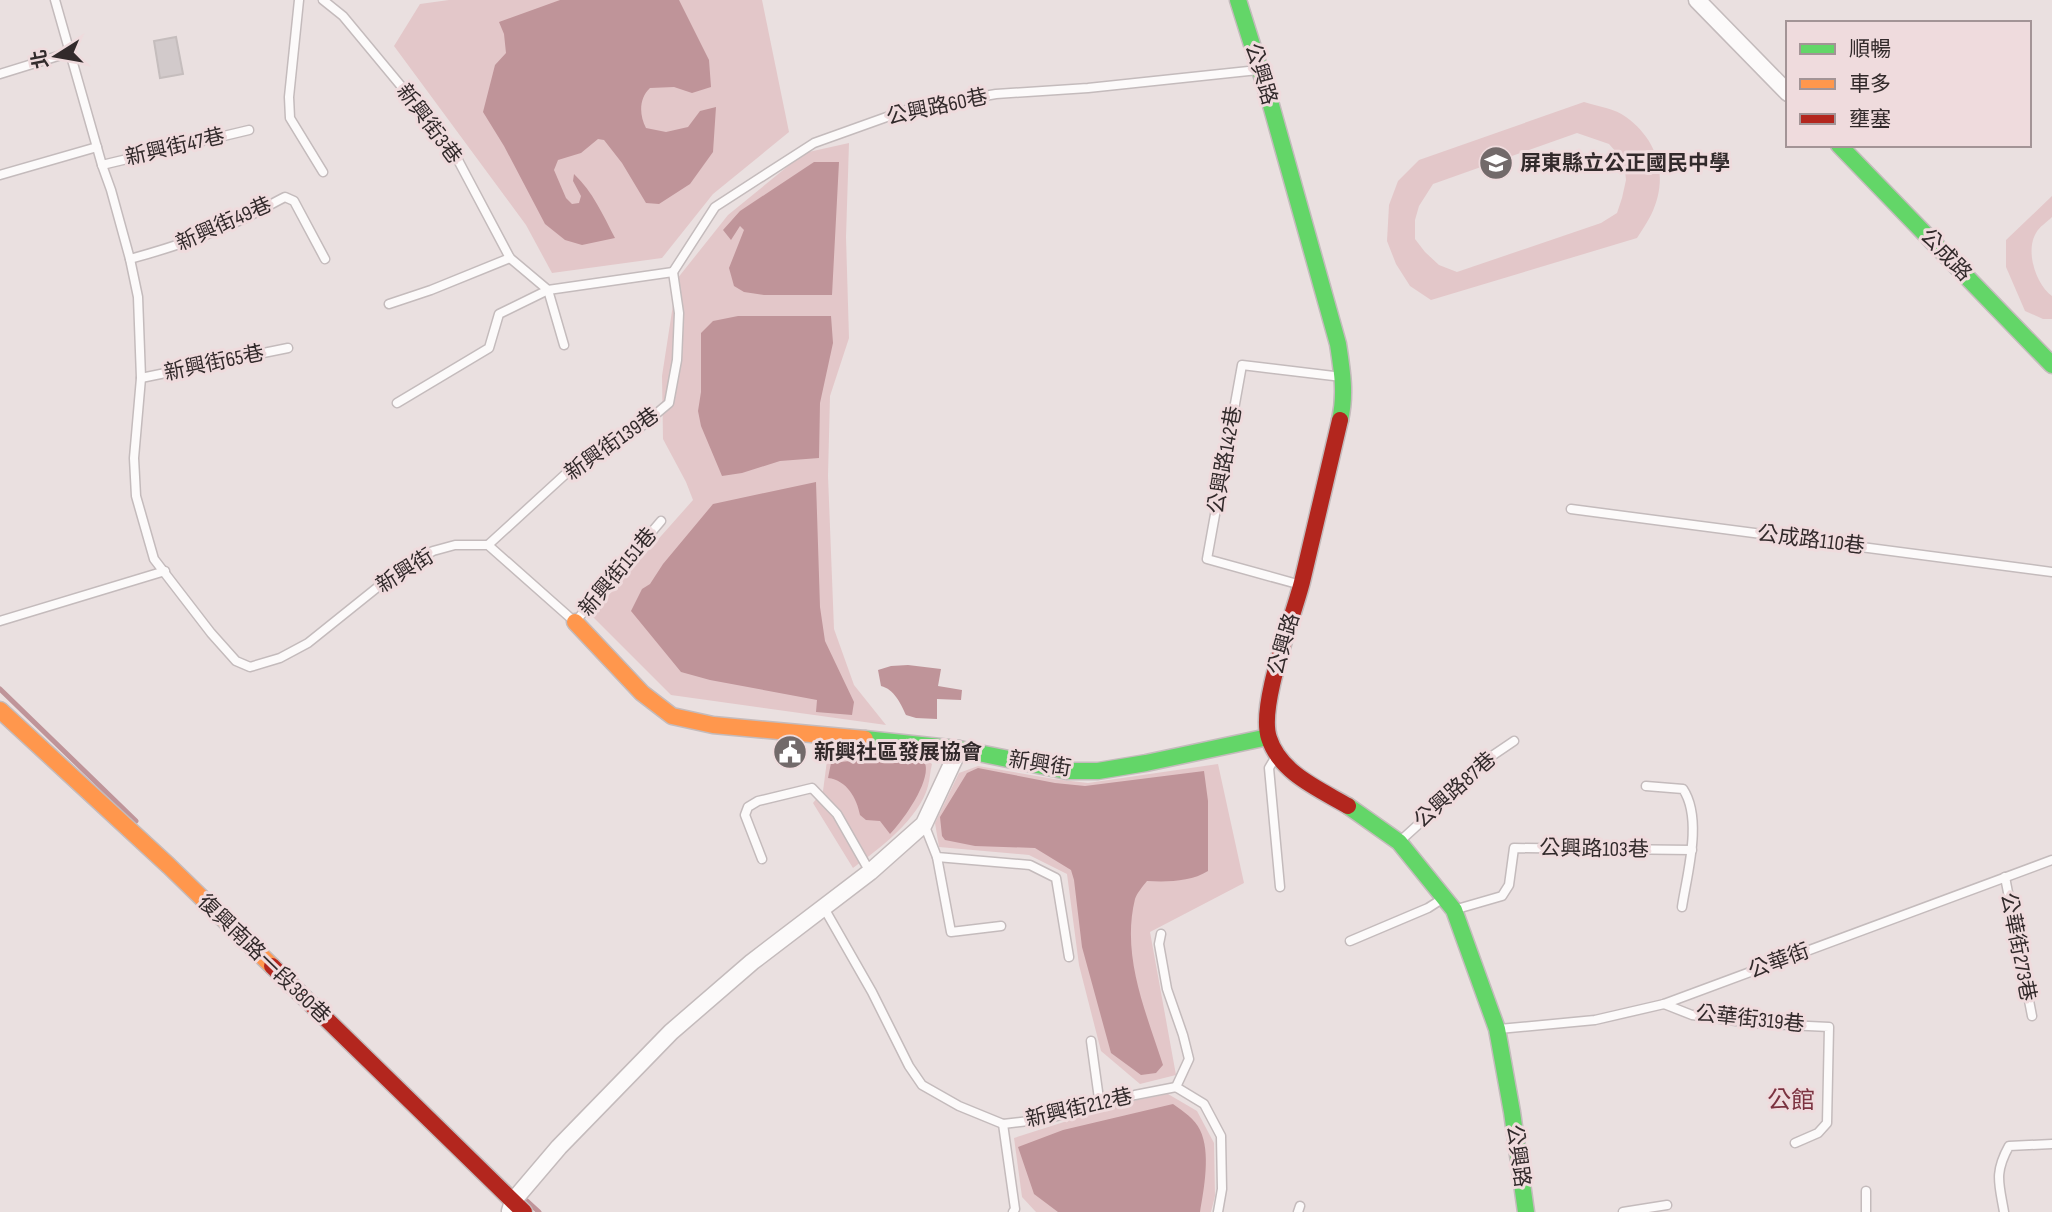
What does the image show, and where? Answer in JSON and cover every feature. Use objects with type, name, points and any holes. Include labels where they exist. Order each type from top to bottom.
[{"type":"street","name":"公興路","points":[[1238,0],[1338,344],[1343,377],[1343,405],[1301,585],[1274,678],[1266,719],[1268,737],[1284,766],[1360,813],[1399,842],[1449,904],[1497,1029],[1526,1212]]},
{"type":"street","points":[[1697,0],[1786,91]]},
{"type":"street","name":"公成路","points":[[1841,147],[2052,365]]},
{"type":"street","name":"新興街","points":[[575,622],[642,693],[671,716],[713,725],[959,749],[1067,771],[1098,771],[1146,763],[1268,737]]},
{"type":"street","name":"復興南路一段380巷","points":[[0,710],[169,866],[516,1208]]},
{"type":"street","points":[[516,1208],[559,1147],[671,1032],[752,962],[870,872],[924,824],[959,749]]},
{"type":"lane","name":"新興街","points":[[55,0],[111,190],[138,297],[141,378],[134,458],[135,496],[155,559],[211,633],[236,661],[250,667],[280,659],[308,643],[394,574],[433,551],[455,545],[488,545],[575,622]]},
{"type":"lane","points":[[299,0],[289,97],[290,118],[323,172]]},
{"type":"lane","name":"新興街3巷","points":[[323,0],[343,16],[450,145],[510,258],[548,290]]},
{"type":"lane","points":[[0,74],[71,52]]},
{"type":"lane","name":"公興路60巷","points":[[673,272],[715,207],[814,143],[909,109],[996,94],[1088,88],[1259,70]]},
{"type":"lane","name":"新興街47巷","points":[[102,165],[249,130]]},
{"type":"lane","points":[[0,174],[97,147]]},
{"type":"lane","name":"新興街49巷","points":[[130,259],[208,234],[285,197],[295,201],[325,259]]},
{"type":"lane","points":[[389,304],[510,258]]},
{"type":"lane","points":[[397,403],[489,348],[499,314],[548,290],[673,272]]},
{"type":"lane","name":"新興街139巷","points":[[488,545],[570,470],[637,430],[669,403],[677,360],[679,313],[673,272]]},
{"type":"lane","points":[[548,290],[564,345]]},
{"type":"lane","name":"新興街65巷","points":[[141,378],[288,348]]},
{"type":"lane","name":"公興路142巷","points":[[1301,585],[1207,559],[1242,365],[1343,377]]},
{"type":"lane","name":"公成路110巷","points":[[1570,509],[2052,572]]},
{"type":"lane","name":"新興街151巷","points":[[575,622],[661,521]]},
{"type":"lane","points":[[0,621],[165,571]]},
{"type":"lane","name":"公興路87巷","points":[[1399,842],[1453,793],[1480,764],[1514,741]]},
{"type":"lane","points":[[1276,755],[1269,768],[1280,887]]},
{"type":"lane","points":[[1646,786],[1683,789],[1689,798],[1692,850],[1682,907]]},
{"type":"lane","points":[[762,859],[746,816],[748,807],[758,801],[812,788],[837,814],[870,872]]},
{"type":"lane","points":[[924,824],[937,856],[951,932],[1001,926]]},
{"type":"lane","name":"公興路103巷","points":[[1449,904],[1484,903],[1502,896],[1509,885],[1514,848],[1692,850]]},
{"type":"lane","points":[[937,856],[1030,865],[1056,878],[1069,957]]},
{"type":"lane","name":"公華街","points":[[1497,1029],[1595,1020],[1664,1003],[2052,860]]},
{"type":"lane","name":"公華街273巷","points":[[2004,877],[2032,1016]]},
{"type":"lane","points":[[1350,940],[1428,908],[1449,904]]},
{"type":"lane","name":"新興街212巷","points":[[824,908],[872,992],[909,1066],[922,1085],[959,1106],[1003,1124],[1046,1119],[1175,1087]]},
{"type":"lane","points":[[1161,933],[1159,944],[1167,989],[1184,1035],[1189,1059],[1175,1087],[1204,1104],[1221,1136],[1222,1189],[1218,1212]]},
{"type":"lane","name":"公華街319巷","points":[[1664,1003],[1692,1015],[1751,1023],[1829,1027],[1827,1124],[1818,1133],[1795,1143]]},
{"type":"lane","points":[[1091,1041],[1100,1106]]},
{"type":"lane","points":[[1003,1124],[1015,1209],[1013,1212]]},
{"type":"lane","points":[[2004,1212],[1998,1176],[2001,1161],[2009,1146],[2052,1144]]},
{"type":"lane","points":[[1866,1191],[1866,1212]]},
{"type":"lane","points":[[1623,1212],[1667,1205]]},
{"type":"lane","points":[[499,1212],[516,1208]]},
{"type":"shaded area","points":[[449,0],[762,0],[789,132],[713,194],[662,258],[552,273],[526,225],[394,46],[420,4]]},
{"type":"shaded area","points":[[560,0],[679,0],[709,60],[711,87],[692,93],[674,87],[650,88],[642,102],[644,123],[646,128],[666,132],[688,127],[700,111],[716,107],[713,152],[690,184],[659,204],[646,203],[622,163],[604,140],[598,139],[581,153],[558,160],[554,170],[566,198],[572,204],[579,203],[581,196],[573,181],[574,174],[592,196],[615,238],[582,245],[565,240],[545,224],[483,112],[495,65],[506,53],[504,34],[499,22]]},
{"type":"shaded area","points":[[1584,102],[1626,117],[1646,137],[1658,161],[1659,187],[1651,215],[1637,238],[1431,300],[1410,286],[1396,264],[1387,241],[1389,205],[1398,181],[1419,160]],"holes":[[[1577,133],[1609,144],[1624,161],[1626,180],[1617,213],[1601,223],[1457,272],[1439,265],[1415,239],[1415,220],[1419,206],[1433,184]]]},
{"type":"shaded area","points":[[849,143],[846,237],[849,338],[830,396],[828,476],[834,629],[854,685],[886,725],[671,695],[591,615],[693,500],[663,439],[662,376],[677,279],[728,215],[804,153]]},
{"type":"shaded area","points":[[814,162],[839,162],[832,295],[764,295],[744,292],[734,286],[729,268],[744,230],[740,226],[731,240],[723,230],[740,211]]},
{"type":"shaded area","points":[[2052,196],[2052,217],[2037,231],[2032,249],[2037,276],[2052,296],[2052,319],[2043,319],[2025,311],[2006,267],[2006,240]]},
{"type":"shaded area","points":[[738,316],[831,316],[833,343],[820,403],[819,458],[780,461],[742,473],[722,476],[701,426],[698,411],[701,392],[701,333],[713,321]]},
{"type":"shaded area","points":[[816,482],[820,607],[825,641],[854,702],[852,715],[816,712],[817,700],[681,672],[631,611],[642,589],[650,584],[663,564],[713,504]]},
{"type":"shaded area","points":[[908,665],[941,669],[938,686],[962,690],[961,700],[937,699],[937,719],[906,715],[893,694],[881,686],[878,670]]},
{"type":"shaded area","points":[[829,745],[918,754],[932,764],[928,786],[916,810],[897,832],[853,868],[813,803],[823,791]]},
{"type":"shaded area","points":[[852,753],[912,757],[924,761],[925,778],[921,788],[909,810],[890,834],[880,821],[866,820],[860,815],[846,786],[828,778],[831,763],[850,761]]},
{"type":"shaded area","points":[[1218,764],[1244,883],[1150,932],[1176,1075],[1140,1084],[1101,1051],[1079,965],[1067,874],[1029,855],[939,847],[935,823],[959,773],[978,766],[1088,783]]},
{"type":"shaded area","points":[[978,768],[1085,786],[1204,771],[1208,801],[1208,871],[1186,879],[1147,881],[1135,899],[1131,920],[1137,984],[1163,1065],[1156,1073],[1141,1075],[1111,1053],[1082,947],[1071,870],[1035,848],[975,846],[945,840],[942,836],[940,817],[967,773]]},
{"type":"shaded area","points":[[1168,1094],[1197,1111],[1214,1143],[1215,1196],[1211,1212],[1036,1212],[1022,1197],[1014,1138],[1127,1102]]},
{"type":"shaded area","points":[[1173,1104],[1195,1122],[1203,1139],[1206,1171],[1200,1212],[1058,1212],[1034,1194],[1018,1147],[1063,1130]]},
{"type":"building","points":[[176,37],[183,74],[160,78],[154,41]]},
{"type":"waterway","points":[[0,689],[136,821]]},
{"type":"waterway","points":[[527,1201],[539,1212]]},
{"type":"traffic: fast","points":[[1238,0],[1271,105],[1338,344],[1343,391],[1340,420]]},
{"type":"traffic: fast","points":[[1841,147],[2052,365]]},
{"type":"traffic: fast","points":[[865,739],[959,749],[1067,771],[1098,771],[1268,737]]},
{"type":"traffic: fast","points":[[1348,806],[1399,842],[1454,910],[1497,1029],[1526,1212]]},
{"type":"traffic: slow","points":[[575,622],[642,693],[672,716],[713,725],[865,739]]},
{"type":"traffic: slow","points":[[0,710],[169,866],[272,966]]},
{"type":"traffic: jam","points":[[1340,420],[1302,582],[1272,684],[1267,723],[1269,738],[1282,761],[1302,779],[1348,806]]},
{"type":"traffic: jam","points":[[272,966],[524,1212]]},
{"type":"place","name":"屏東縣立公正國民中學","points":[[1496,163]]},
{"type":"place","name":"新興社區發展協會","points":[[790,752]]},
{"type":"district","name":"公館","points":[[1791,1100]]}]
